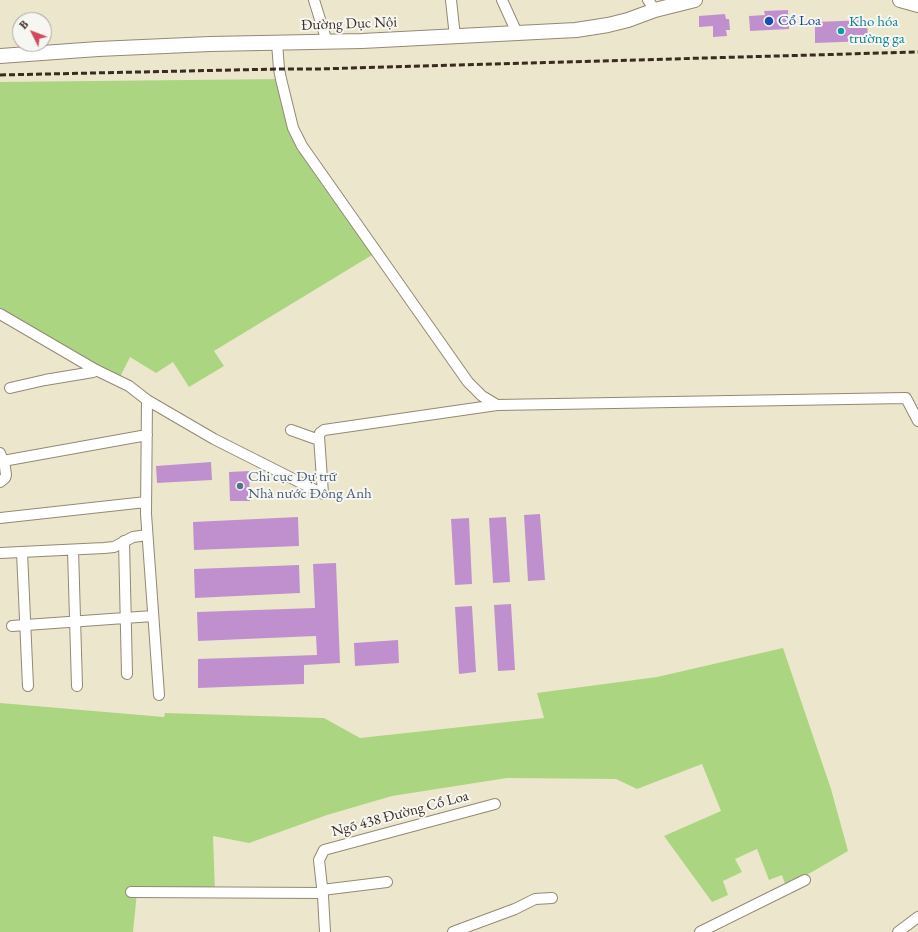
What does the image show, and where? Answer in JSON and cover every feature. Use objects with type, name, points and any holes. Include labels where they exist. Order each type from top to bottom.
[{"type":"street","points":[[314,0],[327,42]]},
{"type":"street","points":[[451,0],[455,36]]},
{"type":"street","points":[[502,0],[517,33]]},
{"type":"street","name":"Đường Dục Nội","points":[[0,56],[210,44],[327,42],[576,30],[628,20],[651,5],[695,0]]},
{"type":"street","points":[[900,0],[918,4]]},
{"type":"street","points":[[277,43],[280,74],[293,128],[302,146],[468,382],[482,396],[497,405]]},
{"type":"street","points":[[0,314],[96,370],[129,386],[147,400],[214,438],[323,494],[320,433],[324,430],[497,405],[906,398],[918,421]]},
{"type":"street","points":[[10,388],[45,380],[93,372],[96,370]]},
{"type":"street","points":[[147,400],[146,502],[159,695]]},
{"type":"street","points":[[291,430],[320,440]]},
{"type":"street","points":[[0,482],[6,475],[1,457],[147,435]]},
{"type":"street","points":[[0,518],[146,502]]},
{"type":"street","points":[[0,553],[114,547],[133,537],[148,536]]},
{"type":"street","points":[[124,541],[127,674]]},
{"type":"street","points":[[73,550],[78,686]]},
{"type":"street","points":[[22,552],[28,686]]},
{"type":"street","points":[[12,626],[153,616]]},
{"type":"street","name":"Ngõ 438 Đường Cổ Loa","points":[[325,932],[323,891],[319,860],[324,850],[495,804]]},
{"type":"street","points":[[700,932],[805,880]]},
{"type":"street","points":[[131,892],[323,891],[387,882]]},
{"type":"street","points":[[452,932],[515,909],[536,898],[552,898]]},
{"type":"street","points":[[898,932],[918,916]]},
{"type":"green space","points":[[281,79],[293,128],[377,252],[214,351],[224,366],[189,387],[173,362],[156,373],[130,357],[118,381],[0,313],[0,82]]},
{"type":"green space","points":[[783,648],[831,789],[848,851],[786,887],[782,875],[769,880],[757,849],[735,859],[742,872],[723,881],[728,895],[712,902],[664,836],[721,811],[702,764],[637,789],[616,779],[507,778],[392,796],[327,815],[249,843],[213,836],[215,892],[137,892],[133,932],[0,932],[0,703],[164,717],[165,713],[324,718],[360,738],[544,718],[537,693],[657,677]]},
{"type":"building","points":[[788,10],[789,29],[750,31],[749,16],[765,15],[764,11]]},
{"type":"building","points":[[725,14],[726,19],[729,19],[730,30],[726,30],[727,36],[713,37],[713,26],[699,27],[699,16]]},
{"type":"building","name":"Kho hóa trường ga","points":[[867,20],[868,41],[815,43],[815,22]]},
{"type":"building","points":[[211,462],[212,480],[157,483],[156,466]]},
{"type":"building","name":"Chi cục Dự trữ Nhà nước Đông Anh","points":[[249,471],[250,501],[230,501],[229,472]]},
{"type":"building","points":[[540,514],[545,580],[528,581],[524,515]]},
{"type":"building","points":[[298,517],[299,546],[194,550],[193,522]]},
{"type":"building","points":[[506,517],[510,582],[493,583],[489,518]]},
{"type":"building","points":[[469,518],[472,584],[455,585],[451,519]]},
{"type":"building","points":[[336,563],[340,663],[304,665],[304,684],[198,688],[198,659],[317,655],[316,636],[198,641],[197,612],[315,608],[313,564]]},
{"type":"building","points":[[299,565],[300,593],[195,598],[194,569]]},
{"type":"building","points":[[511,604],[515,670],[498,671],[494,605]]},
{"type":"building","points":[[472,606],[476,672],[459,674],[455,607]]},
{"type":"building","points":[[398,640],[399,663],[355,666],[354,643]]},
{"type":"railway","points":[[0,75],[317,69],[918,52]]},
{"type":"place","name":"Cổ Loa","points":[[769,21]]},
{"type":"place","name":"Kho hóa trường ga","points":[[841,31]]},
{"type":"place","name":"Chi cục Dự trữ Nhà nước Đông Anh","points":[[240,486]]}]
